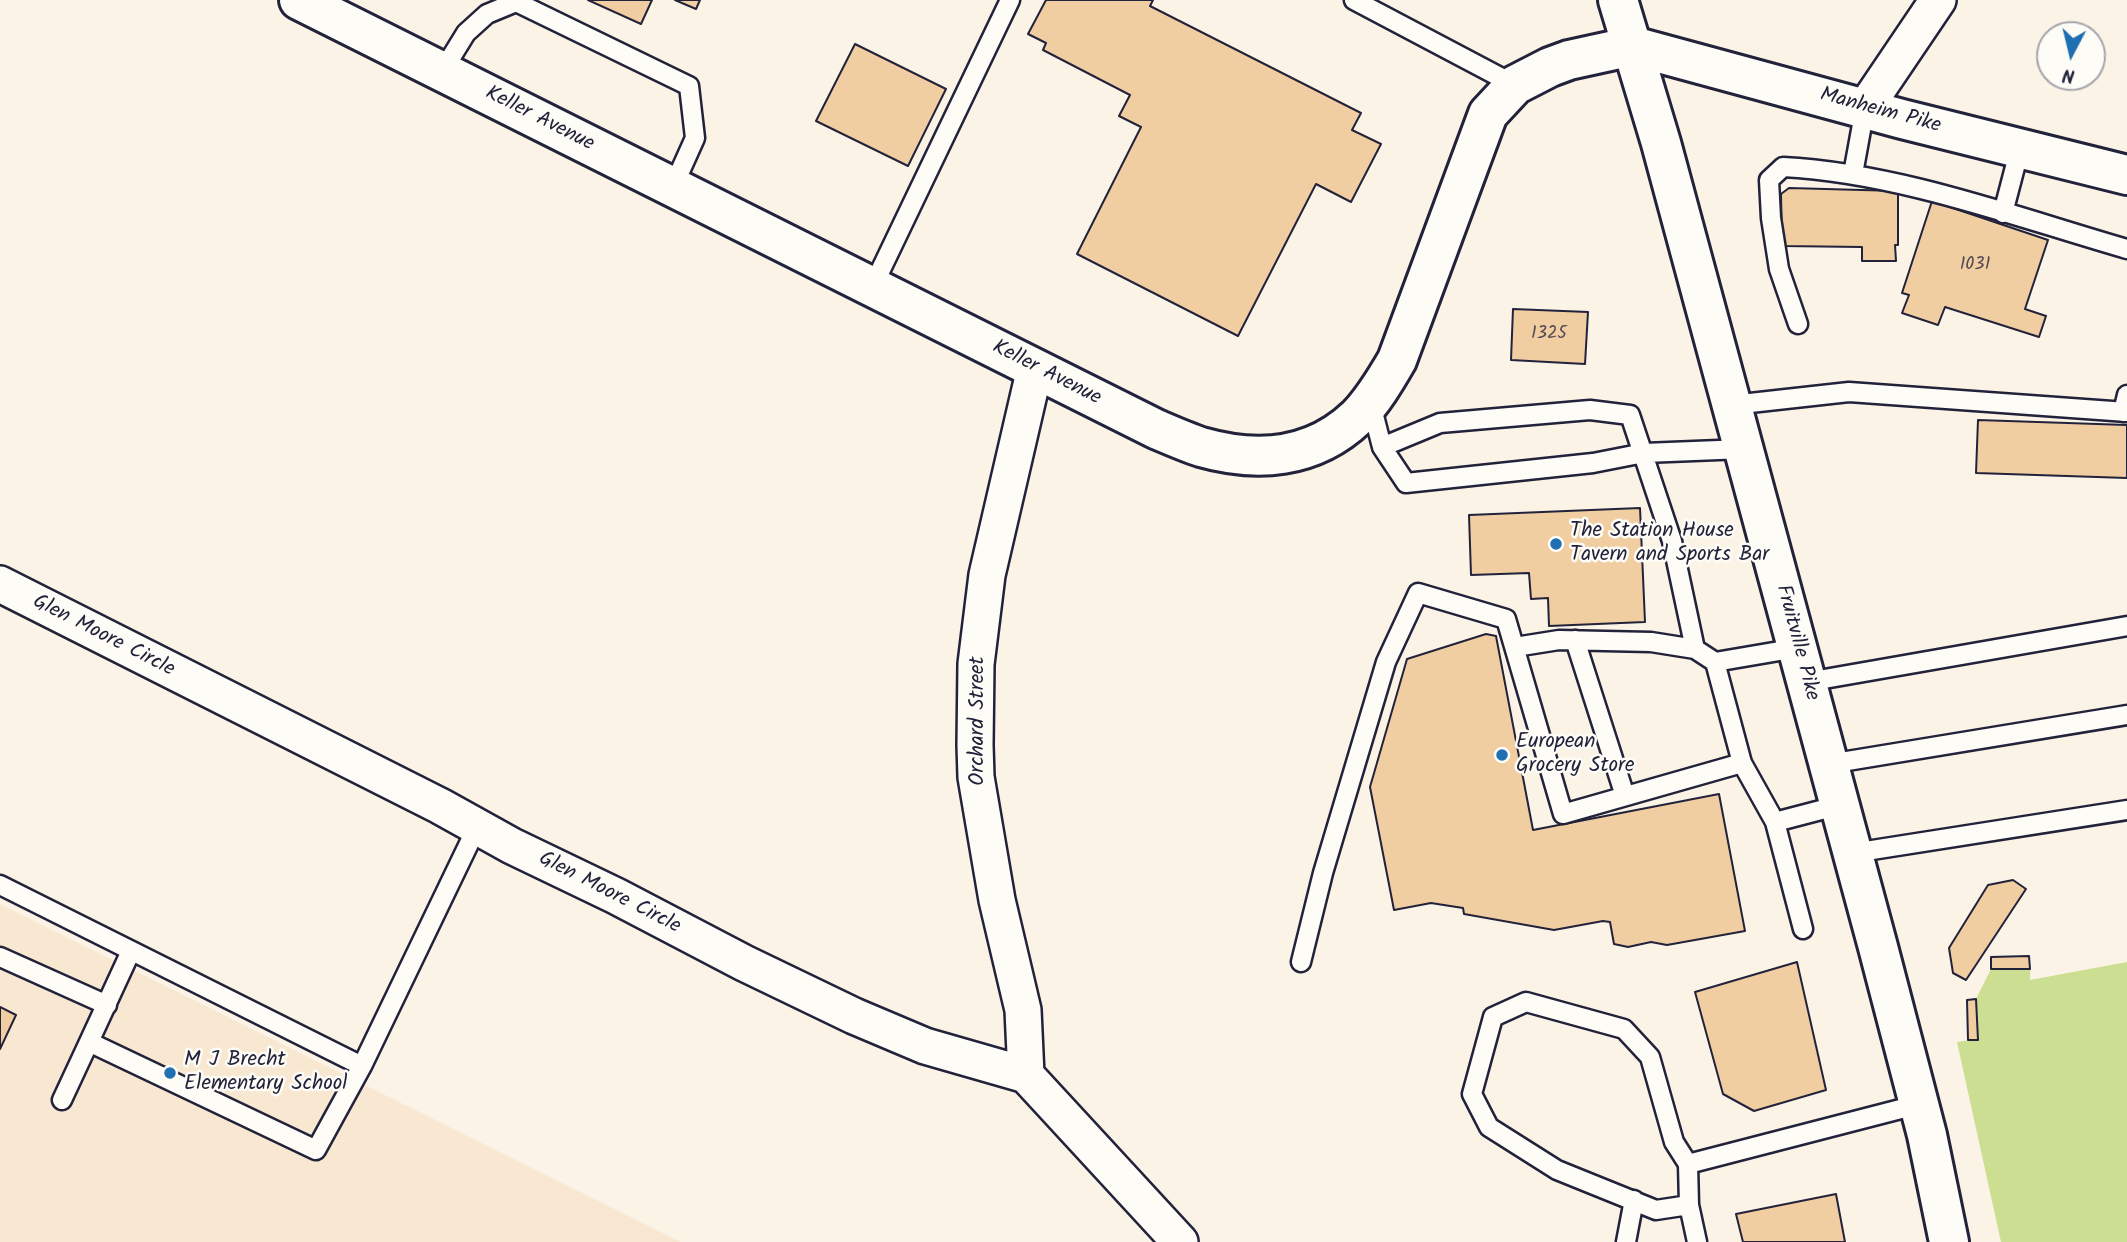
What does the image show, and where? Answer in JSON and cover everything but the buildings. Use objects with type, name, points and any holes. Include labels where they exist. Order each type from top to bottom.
[{"type":"main road","name":"Keller Avenue","points":[[299,0],[1156,429],[1199,446],[1225,452],[1268,456],[1297,452],[1327,439],[1357,416],[1387,379],[1397,360],[1488,114],[1515,85],[1550,67],[1569,60],[1633,46]]},
{"type":"main road","name":"Fruitville Pike","points":[[1618,0],[1732,405],[1920,1104],[1949,1242]]},
{"type":"main road","name":"Manheim Pike","points":[[1633,46],[2127,175]]},
{"type":"street","points":[[1865,108],[1938,0]]},
{"type":"street","name":"Orchard Street","points":[[1026,1075],[1023,1010],[997,900],[976,777],[976,664],[987,575],[1035,368]]},
{"type":"street","name":"Glen Moore Circle","points":[[0,584],[744,963],[854,1016],[925,1046],[1026,1075]]},
{"type":"street","points":[[1026,1075],[1180,1242]]},
{"type":"lane","points":[[873,286],[1010,0]]},
{"type":"lane","points":[[1354,0],[1515,85]]},
{"type":"lane","points":[[442,72],[466,33],[487,14],[516,2],[689,86],[695,138],[673,187]]},
{"type":"lane","points":[[1853,174],[1865,108]]},
{"type":"lane","points":[[2003,213],[2020,148]]},
{"type":"lane","points":[[1798,324],[1779,269],[1771,218],[1769,180],[1783,167],[1853,174],[1918,188],[2127,249]]},
{"type":"lane","points":[[1732,405],[1849,392],[2126,406]]},
{"type":"lane","points":[[1370,401],[1382,447],[1406,483],[1593,463],[1644,453],[1744,449]]},
{"type":"lane","points":[[1382,447],[1440,423],[1590,410],[1630,415],[1672,541],[1695,649]]},
{"type":"lane","points":[[1301,962],[1323,873],[1387,662],[1418,593],[1506,619],[1563,814],[1742,763]]},
{"type":"lane","points":[[1514,647],[1559,640],[1651,642],[1695,649],[1715,662],[1802,665],[2127,626]]},
{"type":"lane","points":[[1575,640],[1625,796]]},
{"type":"lane","points":[[1715,662],[1742,763],[1775,822],[1803,929]]},
{"type":"lane","points":[[1829,764],[2127,715]]},
{"type":"lane","points":[[1775,822],[1840,805]]},
{"type":"lane","points":[[1853,853],[2127,810]]},
{"type":"lane","points":[[89,1042],[316,1150],[362,1066],[477,827]]},
{"type":"lane","points":[[0,885],[362,1066]]},
{"type":"lane","points":[[61,1100],[131,951]]},
{"type":"lane","points":[[0,957],[107,1005]]},
{"type":"lane","points":[[1689,1205],[1656,1210],[1557,1170],[1489,1127],[1472,1094],[1493,1017],[1525,1002],[1624,1029],[1650,1057],[1674,1142],[1688,1164],[1689,1205],[1697,1242]]},
{"type":"lane","points":[[1688,1164],[1920,1104]]},
{"type":"lane","points":[[1626,1242],[1634,1200]]},
{"type":"shaded area","name":"M J Brecht Elementary School","points":[[0,904],[681,1242],[0,1242]]},
{"type":"green space","points":[[2127,962],[2127,1242],[2001,1242],[1957,1042],[1978,1039],[1976,999],[1991,969],[2030,969],[2030,980]]},
{"type":"place","name":"The Station House Tavern and Sports Bar","points":[[1556,544]]},
{"type":"place","name":"European Grocery Store","points":[[1502,755]]},
{"type":"place","name":"M J Brecht Elementary School","points":[[170,1073]]}]
